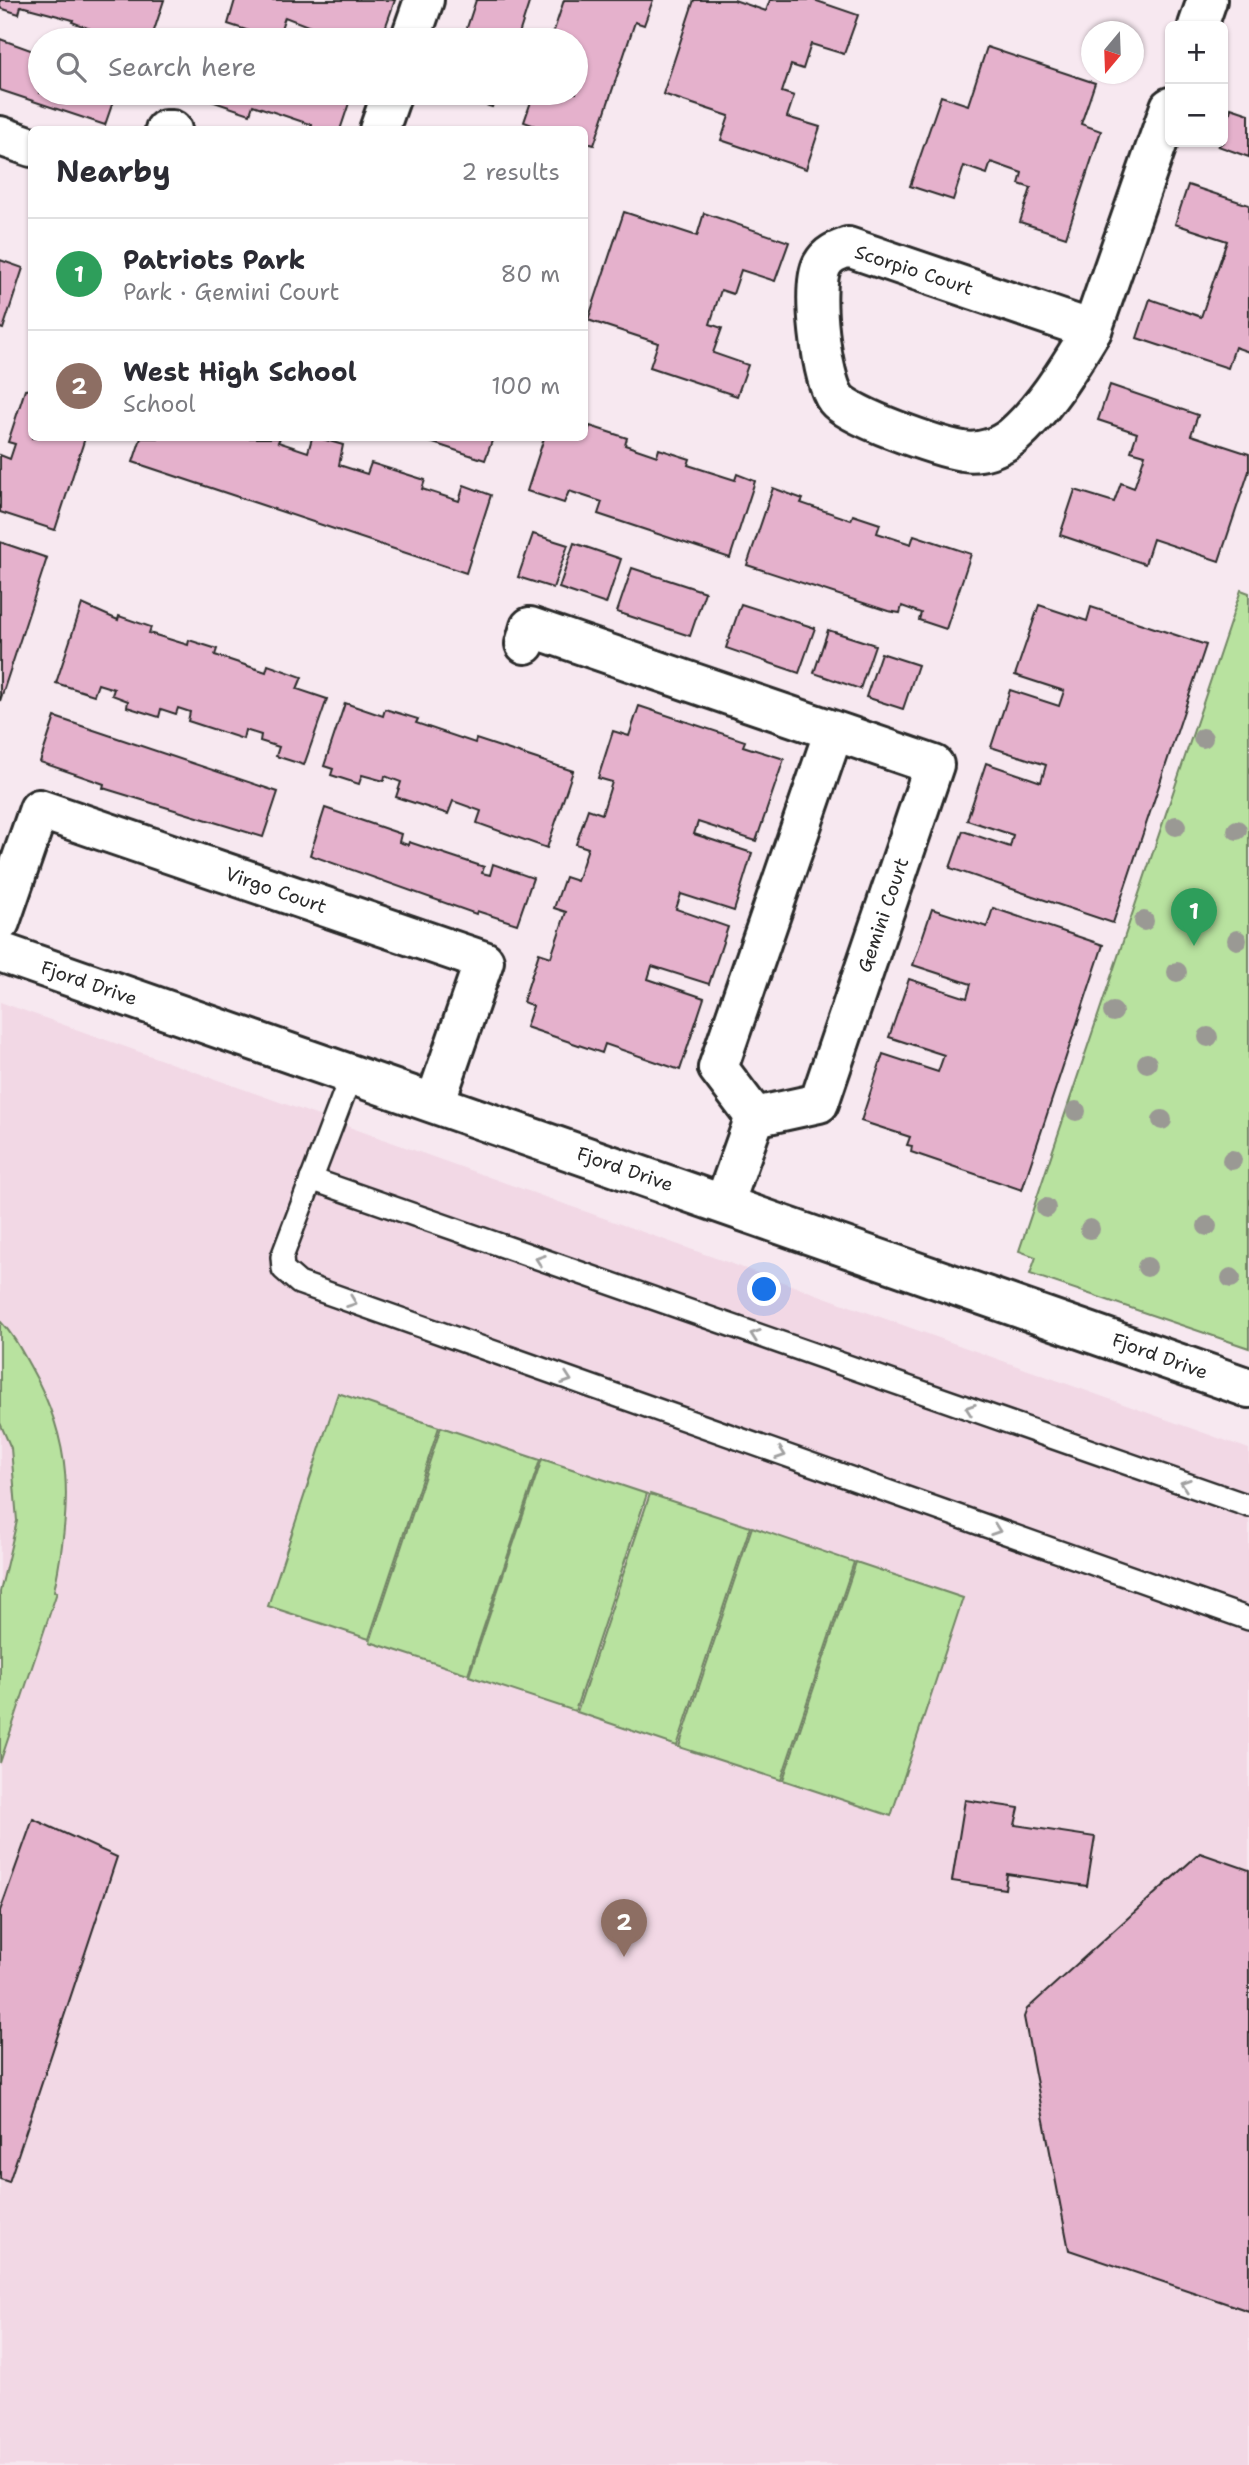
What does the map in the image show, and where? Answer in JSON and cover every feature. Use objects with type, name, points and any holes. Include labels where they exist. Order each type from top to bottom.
[{"type":"street","points":[[414,28],[424,0]]},
{"type":"street","points":[[1200,21],[1207,0]]},
{"type":"street","points":[[380,126],[388,105]]},
{"type":"street","name":"Scorpio Court","points":[[1092,330],[848,247],[831,253],[821,267],[818,324],[825,379],[838,401],[859,417],[964,451],[988,450],[1012,437],[1052,393],[1092,330],[1165,121]]},
{"type":"street","points":[[0,136],[28,146]]},
{"type":"street","name":"Gemini Court","points":[[524,644],[530,627],[934,765],[819,1103],[755,1118]]},
{"type":"street","points":[[724,1204],[755,1118],[718,1068],[834,731]]},
{"type":"street","name":"Virgo Court","points":[[0,922],[39,809],[484,961],[435,1103]]},
{"type":"street","name":"Fjord Drive","points":[[0,952],[1249,1388]]},
{"type":"lane","points":[[351,1075],[282,1256],[283,1269],[289,1277],[450,1338],[1249,1619]]},
{"type":"lane","points":[[311,1180],[1249,1506]]},
{"type":"shaded area","points":[[0,1002],[1249,1449],[1249,2465],[0,2465]]},
{"type":"green space","points":[[1241,590],[1249,593],[1249,1348],[1030,1274],[1036,1257],[1019,1251]]},
{"type":"green space","points":[[0,1321],[30,1366],[55,1422],[62,1449],[66,1503],[54,1591],[57,1592],[0,1763],[0,1592],[17,1521],[11,1448],[0,1423]]},
{"type":"green space","points":[[338,1393],[439,1427],[369,1639],[268,1606]]},
{"type":"green space","points":[[441,1427],[540,1460],[468,1674],[370,1642]]},
{"type":"green space","points":[[542,1459],[647,1494],[575,1711],[469,1676]]},
{"type":"green space","points":[[650,1494],[750,1527],[677,1746],[577,1712]]},
{"type":"green space","points":[[752,1527],[854,1562],[781,1780],[679,1747]]},
{"type":"green space","points":[[856,1562],[963,1598],[891,1816],[783,1780]]},
{"type":"building","points":[[0,0],[164,0],[155,28],[88,28],[72,22],[73,20],[21,6],[19,14],[0,8]]},
{"type":"building","points":[[235,0],[395,0],[385,28],[313,28],[285,17],[281,28],[240,28],[228,24]]},
{"type":"building","points":[[476,0],[530,0],[521,28],[467,28]]},
{"type":"building","points":[[564,0],[653,0],[644,25],[635,22],[594,145],[588,143],[588,126],[535,126],[524,122],[530,105],[588,105],[588,28],[555,28]]},
{"type":"building","points":[[694,0],[734,0],[766,11],[770,0],[814,0],[858,15],[844,54],[811,44],[803,69],[791,65],[782,92],[794,96],[787,117],[820,127],[806,169],[721,140],[729,116],[663,94]]},
{"type":"building","points":[[0,39],[28,49],[28,99],[0,90]]},
{"type":"building","points":[[987,47],[1081,78],[1081,84],[1095,84],[1081,124],[1101,131],[1066,237],[1020,222],[1031,188],[1019,184],[1022,173],[991,162],[987,174],[964,166],[953,200],[910,186],[941,96],[968,105]]},
{"type":"building","points":[[45,105],[112,105],[105,125]]},
{"type":"building","points":[[223,105],[253,105],[250,114]]},
{"type":"building","points":[[253,105],[348,105],[341,126],[312,125]]},
{"type":"building","points":[[1231,108],[1249,114],[1249,157],[1221,147],[1228,147]]},
{"type":"building","points":[[1188,185],[1249,205],[1249,352],[1235,347],[1228,368],[1137,338],[1150,299],[1201,317],[1227,241],[1175,224]]},
{"type":"building","points":[[624,212],[697,236],[704,213],[789,242],[775,281],[741,270],[733,294],[721,290],[710,324],[722,328],[713,353],[748,365],[737,396],[650,367],[658,343],[588,320]]},
{"type":"building","points":[[0,260],[23,268],[3,329],[0,328]]},
{"type":"building","points":[[1110,385],[1198,415],[1191,435],[1249,454],[1249,471],[1219,561],[1153,539],[1145,564],[1060,535],[1075,490],[1114,502],[1121,483],[1134,488],[1145,455],[1131,451],[1137,433],[1098,420]]},
{"type":"building","points":[[25,390],[28,390],[28,441],[84,441],[55,530],[0,512],[0,455],[10,459],[15,444],[8,442]]},
{"type":"building","points":[[590,426],[627,438],[625,445],[657,456],[659,449],[690,459],[688,465],[735,480],[737,474],[755,481],[730,558],[598,514],[602,502],[569,491],[564,503],[527,491],[543,441],[588,441]]},
{"type":"building","points":[[140,441],[278,441],[308,452],[311,441],[329,441],[343,445],[339,465],[367,474],[371,463],[425,480],[422,489],[459,501],[464,485],[491,495],[466,573],[133,462]]},
{"type":"building","points":[[427,441],[492,441],[485,460]]},
{"type":"building","points":[[773,488],[803,499],[801,503],[851,520],[853,515],[880,524],[877,533],[911,544],[914,535],[971,554],[946,629],[919,620],[921,613],[902,606],[900,613],[888,611],[747,565]]},
{"type":"building","points":[[533,534],[568,545],[553,588],[518,577]]},
{"type":"building","points":[[0,542],[47,558],[0,701]]},
{"type":"building","points":[[574,543],[621,559],[606,604],[559,588]]},
{"type":"building","points":[[632,568],[705,592],[690,636],[617,612]]},
{"type":"building","points":[[82,604],[118,620],[119,616],[151,627],[149,633],[188,645],[189,640],[217,649],[215,655],[266,672],[268,665],[302,677],[297,689],[327,699],[304,765],[276,756],[279,747],[260,741],[261,735],[245,730],[243,739],[188,721],[190,712],[178,708],[176,714],[161,709],[159,717],[127,707],[128,701],[112,695],[114,689],[98,684],[94,695],[56,683]]},
{"type":"building","points":[[741,604],[815,628],[799,673],[726,648]]},
{"type":"building","points":[[1039,605],[1087,621],[1091,607],[1206,645],[1113,923],[950,868],[963,831],[1010,847],[1013,835],[967,820],[986,763],[1041,782],[1046,765],[991,747],[1010,690],[1059,706],[1064,691],[1015,675]]},
{"type":"building","points":[[828,630],[875,645],[860,689],[814,673]]},
{"type":"building","points":[[881,653],[918,665],[903,709],[866,697]]},
{"type":"building","points":[[345,703],[383,716],[385,709],[418,719],[416,723],[475,743],[476,739],[573,771],[547,848],[477,823],[481,811],[453,801],[448,814],[396,797],[401,782],[385,776],[384,781],[362,775],[359,784],[331,775],[333,769],[324,766]]},
{"type":"building","points":[[639,706],[745,741],[743,746],[784,759],[756,841],[698,822],[694,834],[752,853],[734,911],[681,894],[676,909],[728,927],[709,984],[652,966],[648,979],[704,998],[680,1070],[605,1044],[602,1053],[526,1027],[533,1006],[523,1002],[539,953],[551,957],[566,912],[554,908],[565,877],[577,881],[588,848],[576,844],[588,809],[602,814],[612,782],[598,778],[613,731],[629,736]]},
{"type":"building","points":[[55,717],[278,792],[263,837],[103,788],[104,784],[40,762]]},
{"type":"building","points":[[325,808],[401,834],[399,842],[408,845],[409,842],[484,867],[482,873],[490,875],[493,864],[533,878],[517,924],[477,911],[476,914],[310,855]]},
{"type":"building","points":[[993,908],[1103,945],[1022,1190],[911,1152],[912,1146],[907,1145],[910,1137],[861,1121],[883,1054],[938,1072],[944,1055],[889,1037],[909,979],[967,998],[971,984],[913,965],[932,909],[987,927]]},
{"type":"building","points":[[965,1800],[1019,1808],[1015,1825],[1095,1837],[1087,1886],[1007,1874],[1005,1889],[952,1881]]},
{"type":"building","points":[[33,1819],[117,1857],[9,2182],[0,2179],[0,1911]]},
{"type":"building","points":[[1200,1853],[1249,1870],[1249,2311],[1069,2250],[1024,2017],[1027,2009]]},
{"type":"place","name":"Patriots Park","points":[[1194,946]]},
{"type":"place","name":"West High School","points":[[624,1957]]}]
